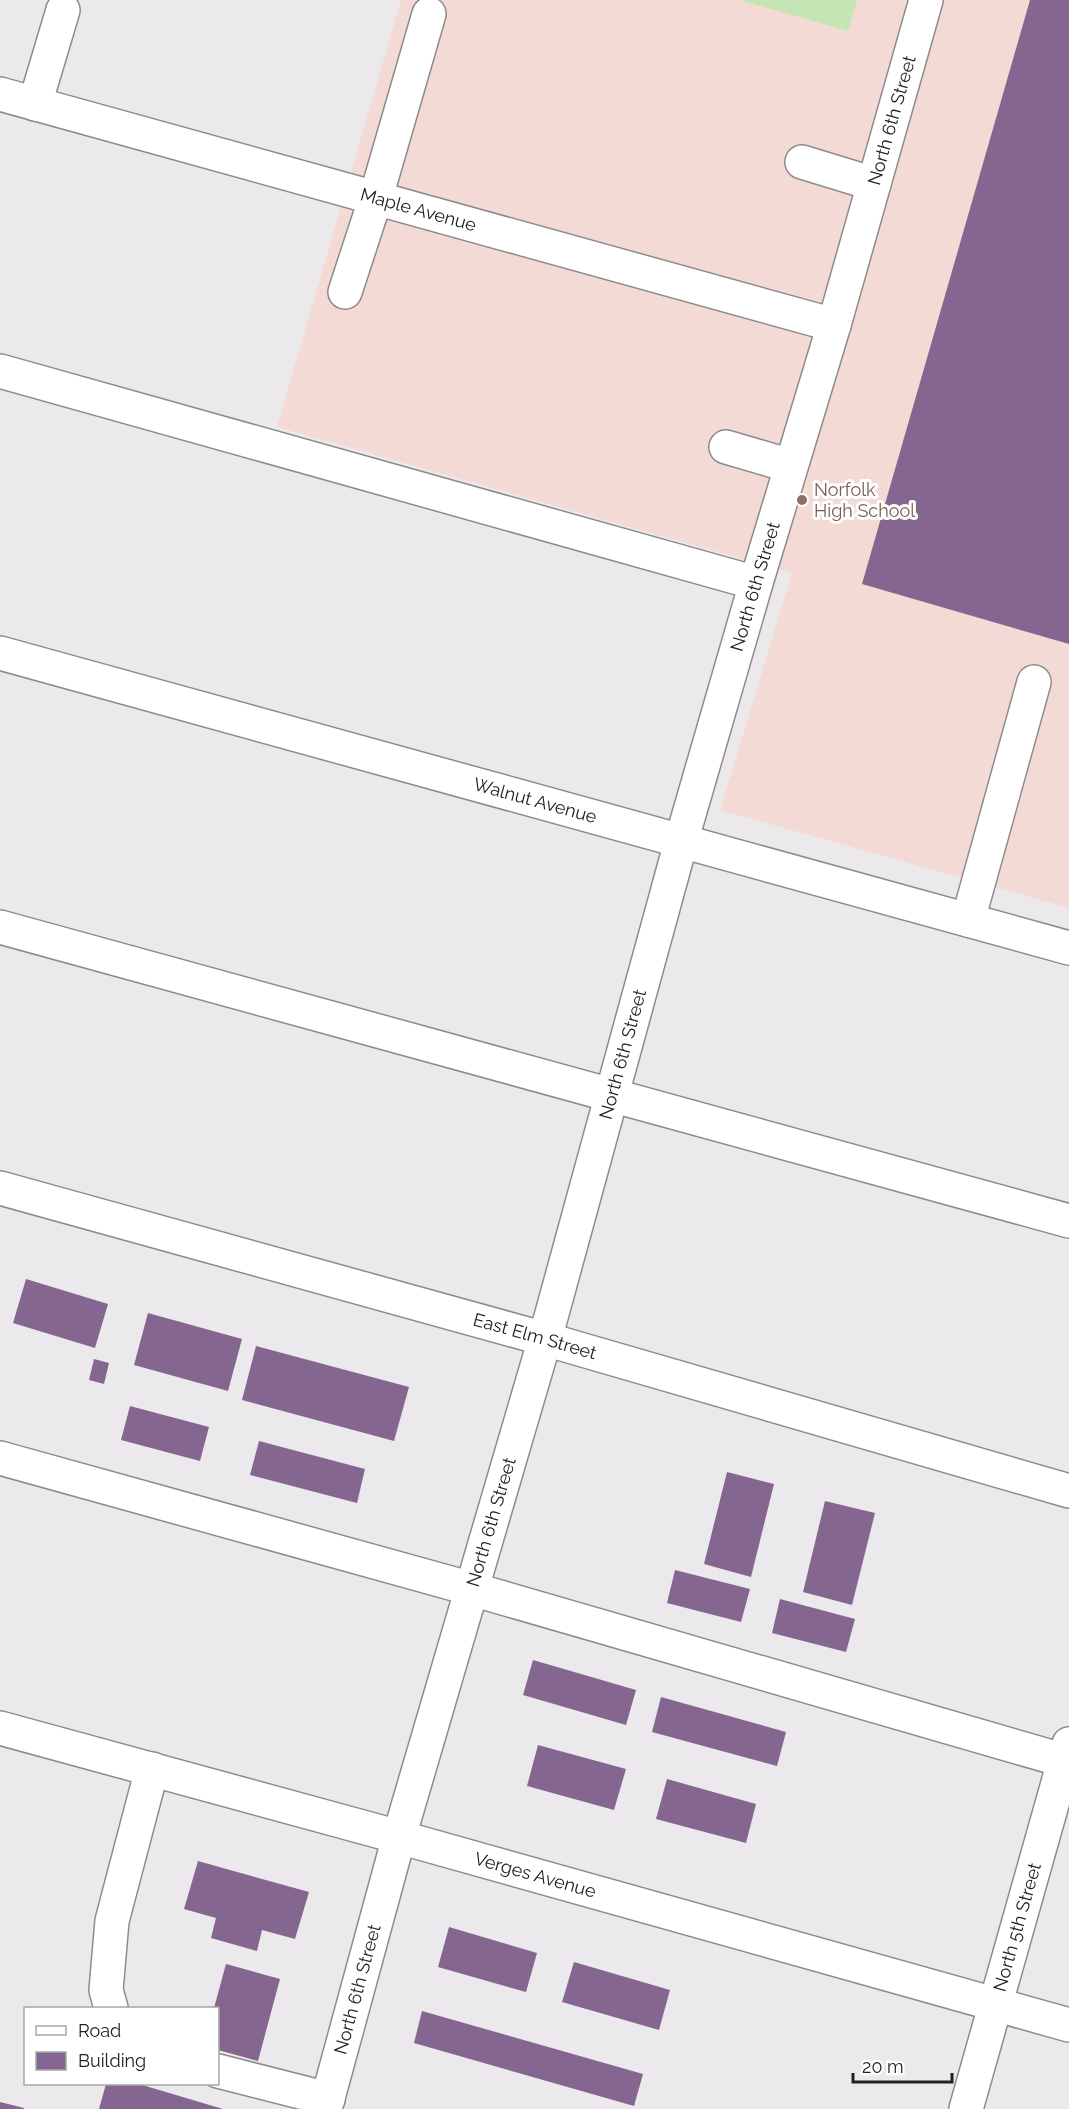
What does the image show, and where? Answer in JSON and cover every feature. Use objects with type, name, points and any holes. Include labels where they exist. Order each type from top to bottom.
[{"type":"street","name":"North 6th Street","points":[[327,2104],[399,1837],[545,1339],[681,842],[790,466],[834,325],[926,0]]},
{"type":"street","points":[[35,104],[63,10]]},
{"type":"street","points":[[345,291],[376,197],[429,14]]},
{"type":"street","name":"Maple Avenue","points":[[0,94],[834,325]]},
{"type":"street","points":[[802,162],[874,184]]},
{"type":"street","points":[[0,371],[756,582]]},
{"type":"street","points":[[726,447],[790,466]]},
{"type":"street","name":"Walnut Avenue","points":[[0,653],[1069,948]]},
{"type":"street","points":[[968,920],[1034,682]]},
{"type":"street","points":[[0,927],[1069,1221]]},
{"type":"street","name":"East Elm Street","points":[[0,1188],[545,1339],[1069,1491]]},
{"type":"street","points":[[0,1458],[1067,1756]]},
{"type":"street","name":"Verges Avenue","points":[[0,1728],[1069,2025]]},
{"type":"street","name":"North 5th Street","points":[[966,2109],[1067,1756]]},
{"type":"street","points":[[111,2007],[106,1990],[112,1921],[152,1769]]},
{"type":"street","points":[[219,2071],[327,2104]]},
{"type":"shaded area","name":"Norfolk High School","points":[[401,0],[1069,0],[1069,908],[720,810],[792,573],[277,427]]},
{"type":"green space","points":[[739,0],[857,0],[848,31]]},
{"type":"building","points":[[1030,0],[1069,0],[1069,644],[862,584]]},
{"type":"building","points":[[26,1279],[108,1304],[95,1348],[13,1323]]},
{"type":"building","points":[[148,1313],[242,1339],[228,1391],[134,1365]]},
{"type":"building","points":[[256,1346],[409,1387],[394,1441],[242,1400]]},
{"type":"building","points":[[94,1359],[109,1363],[104,1384],[89,1380]]},
{"type":"building","points":[[130,1406],[209,1427],[200,1461],[121,1440]]},
{"type":"building","points":[[259,1441],[365,1469],[357,1503],[250,1475]]},
{"type":"building","points":[[727,1472],[774,1484],[751,1577],[704,1564]]},
{"type":"building","points":[[825,1501],[875,1513],[852,1605],[803,1592]]},
{"type":"building","points":[[675,1570],[750,1589],[741,1622],[667,1603]]},
{"type":"building","points":[[780,1599],[855,1619],[846,1652],[772,1633]]},
{"type":"building","points":[[533,1660],[636,1690],[626,1725],[523,1695]]},
{"type":"building","points":[[661,1697],[786,1732],[777,1766],[652,1732]]},
{"type":"building","points":[[538,1745],[626,1769],[614,1810],[527,1786]]},
{"type":"building","points":[[667,1779],[756,1804],[746,1843],[656,1819]]},
{"type":"building","points":[[198,1861],[309,1892],[295,1939],[262,1930],[257,1951],[211,1938],[216,1918],[184,1909]]},
{"type":"building","points":[[449,1927],[537,1953],[526,1992],[438,1967]]},
{"type":"building","points":[[574,1962],[670,1990],[659,2030],[562,2002]]},
{"type":"building","points":[[226,1964],[280,1979],[258,2061],[219,2050],[219,2007],[214,2007]]},
{"type":"building","points":[[422,2011],[643,2074],[634,2106],[414,2043]]},
{"type":"building","points":[[106,2085],[142,2085],[223,2109],[99,2109]]},
{"type":"building","points":[[0,2102],[24,2108],[24,2109],[0,2109]]},
{"type":"place","name":"Norfolk High School","points":[[802,500]]}]
